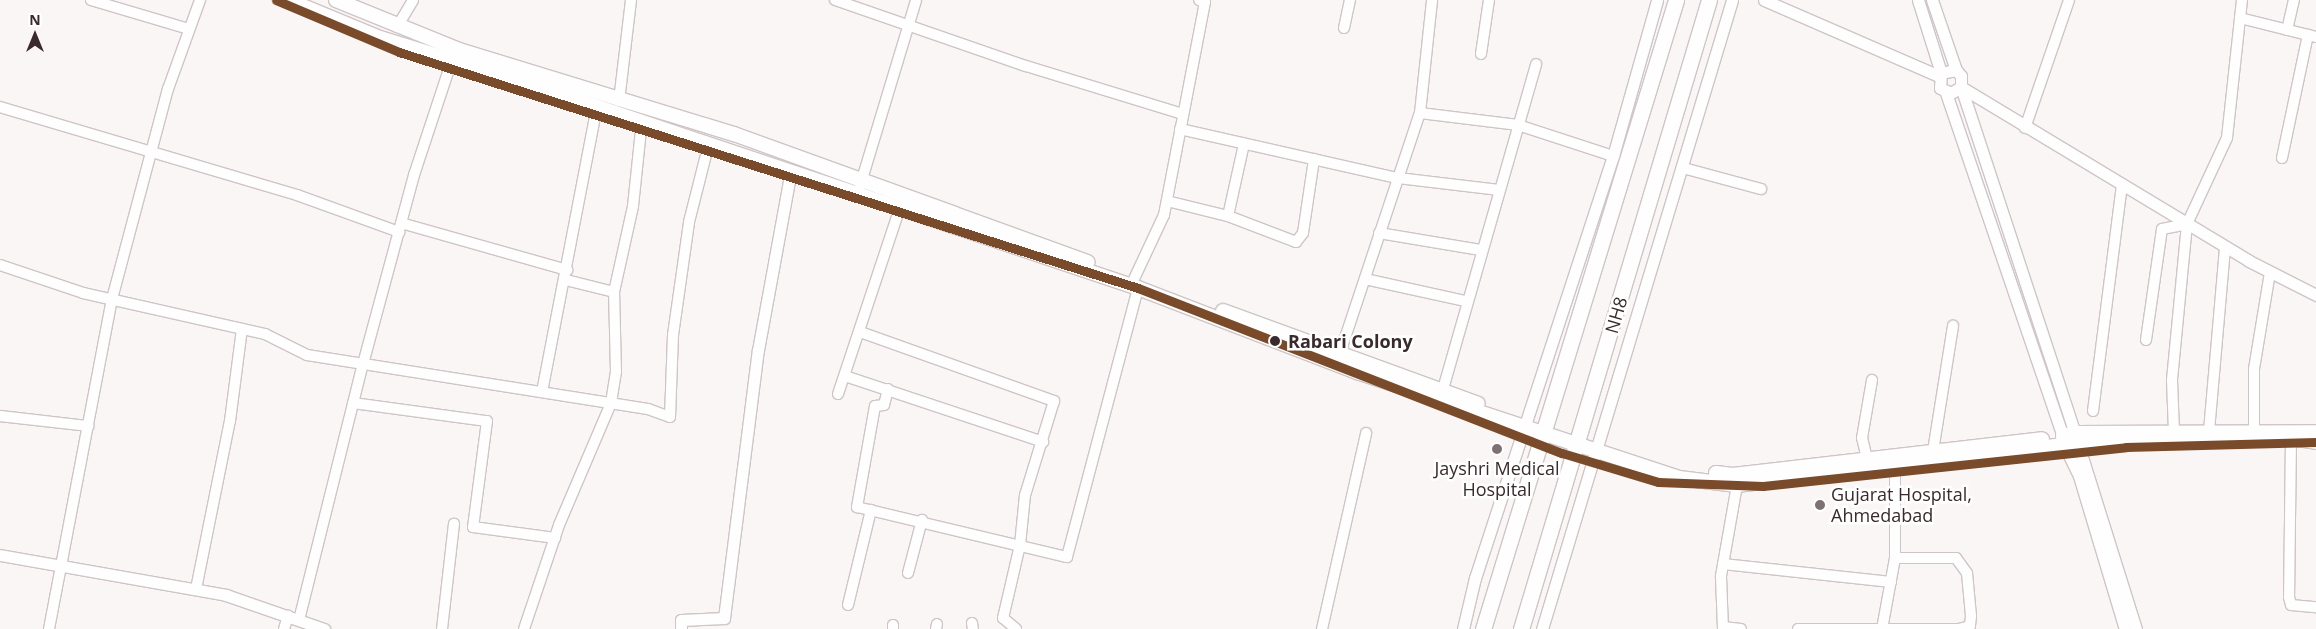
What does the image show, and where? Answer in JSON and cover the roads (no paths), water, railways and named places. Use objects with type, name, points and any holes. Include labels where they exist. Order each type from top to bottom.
[{"type":"main road","points":[[288,0],[380,38],[597,106],[900,208],[1136,283],[1340,353],[1443,395]]},
{"type":"main road","points":[[336,0],[397,27],[619,101],[734,134],[862,179],[1136,283],[1524,426],[1679,478],[1737,485],[1895,466],[2070,440],[2291,438],[2316,442]]},
{"type":"main road","points":[[1483,629],[1540,431],[1676,0]]},
{"type":"main road","name":"NH8","points":[[1521,629],[1709,0]]},
{"type":"main road","points":[[1597,449],[1680,469],[1733,475],[1933,451],[2174,432],[2254,430],[2316,432]]},
{"type":"street","points":[[91,0],[190,29]]},
{"type":"street","points":[[49,629],[112,299],[151,152],[200,0]]},
{"type":"street","points":[[397,27],[413,0]]},
{"type":"street","points":[[619,101],[631,0]]},
{"type":"street","points":[[835,0],[1026,66],[1184,114]]},
{"type":"street","points":[[858,194],[916,0]]},
{"type":"street","points":[[1344,28],[1350,0]]},
{"type":"street","points":[[1340,353],[1420,113],[1432,0]]},
{"type":"street","points":[[1481,54],[1489,0]]},
{"type":"street","points":[[1463,629],[1524,426],[1613,156],[1657,0]]},
{"type":"street","points":[[1542,629],[1683,168],[1732,0]]},
{"type":"street","points":[[1764,0],[1940,74],[1956,70]]},
{"type":"street","points":[[1918,0],[1940,74],[1940,88],[1946,93],[2136,629]]},
{"type":"street","points":[[1932,0],[1956,70],[1961,76],[1960,87],[2070,440],[2125,629]]},
{"type":"street","points":[[2025,128],[2069,0]]},
{"type":"street","points":[[2174,432],[2172,380],[2187,224],[2227,138],[2242,0]]},
{"type":"street","points":[[2287,30],[2294,0]]},
{"type":"street","points":[[888,389],[884,405],[875,406],[857,507],[922,520],[1067,557],[1136,283],[1167,201],[1203,1]]},
{"type":"street","points":[[2240,18],[2312,36],[2282,158]]},
{"type":"street","points":[[284,629],[293,618],[400,227],[452,60]]},
{"type":"street","points":[[1443,395],[1465,302],[1536,64]]},
{"type":"street","points":[[1946,93],[1960,87]]},
{"type":"street","points":[[1960,87],[2025,128],[2225,247],[2316,295]]},
{"type":"street","points":[[542,392],[597,106]]},
{"type":"street","points":[[0,107],[566,275],[614,292]]},
{"type":"street","points":[[1420,113],[1518,125],[1613,156]]},
{"type":"street","points":[[524,629],[555,538],[610,403],[616,372],[614,292],[633,206],[642,121]]},
{"type":"street","points":[[1180,129],[1398,178],[1499,190]]},
{"type":"street","points":[[0,265],[112,299],[264,334],[307,355],[610,403],[670,418],[674,326],[689,222],[709,143]]},
{"type":"street","points":[[1228,216],[1244,144]]},
{"type":"street","points":[[1167,201],[1228,216],[1288,241],[1301,240],[1314,159]]},
{"type":"street","points":[[1683,168],[1761,189]]},
{"type":"street","points":[[681,629],[681,620],[724,618],[758,350],[791,171]]},
{"type":"street","points":[[2092,411],[2122,185]]},
{"type":"street","points":[[838,394],[900,208]]},
{"type":"street","points":[[2146,340],[2162,229],[2187,224]]},
{"type":"street","points":[[1379,233],[1481,250]]},
{"type":"street","points":[[2209,431],[2225,247]]},
{"type":"street","points":[[2254,430],[2254,369],[2270,272]]},
{"type":"street","points":[[1365,279],[1465,302]]},
{"type":"street","points":[[1933,451],[1953,326]]},
{"type":"street","points":[[196,589],[230,421],[242,329]]},
{"type":"street","points":[[860,332],[1054,401],[1025,496],[1020,546],[1003,618],[1016,629]]},
{"type":"street","points":[[844,376],[888,389],[1043,442]]},
{"type":"street","points":[[1867,459],[1862,438],[1872,380]]},
{"type":"street","points":[[353,403],[487,421],[473,527],[555,538]]},
{"type":"street","points":[[0,416],[88,426]]},
{"type":"street","points":[[1322,629],[1366,433]]},
{"type":"street","points":[[2291,438],[2289,597],[2291,605],[2316,607]]},
{"type":"street","points":[[1883,627],[1895,558],[1895,466]]},
{"type":"street","points":[[1737,485],[1723,564],[1723,628],[1742,629]]},
{"type":"street","points":[[848,605],[871,510]]},
{"type":"street","points":[[908,573],[922,520]]},
{"type":"street","points":[[442,629],[454,524]]},
{"type":"street","points":[[0,555],[196,589],[320,628]]},
{"type":"street","points":[[1798,629],[1883,627],[1958,629],[1970,626],[1971,616],[1967,573],[1956,558],[1895,558]]},
{"type":"street","points":[[1723,564],[1891,582]]},
{"type":"place","name":"Rabari Colony","points":[[1275,341]]},
{"type":"place","name":"Jayshri Medical Hospital","points":[[1497,449]]},
{"type":"place","name":"Gujarat Hospital, Ahmedabad","points":[[1820,505]]}]
